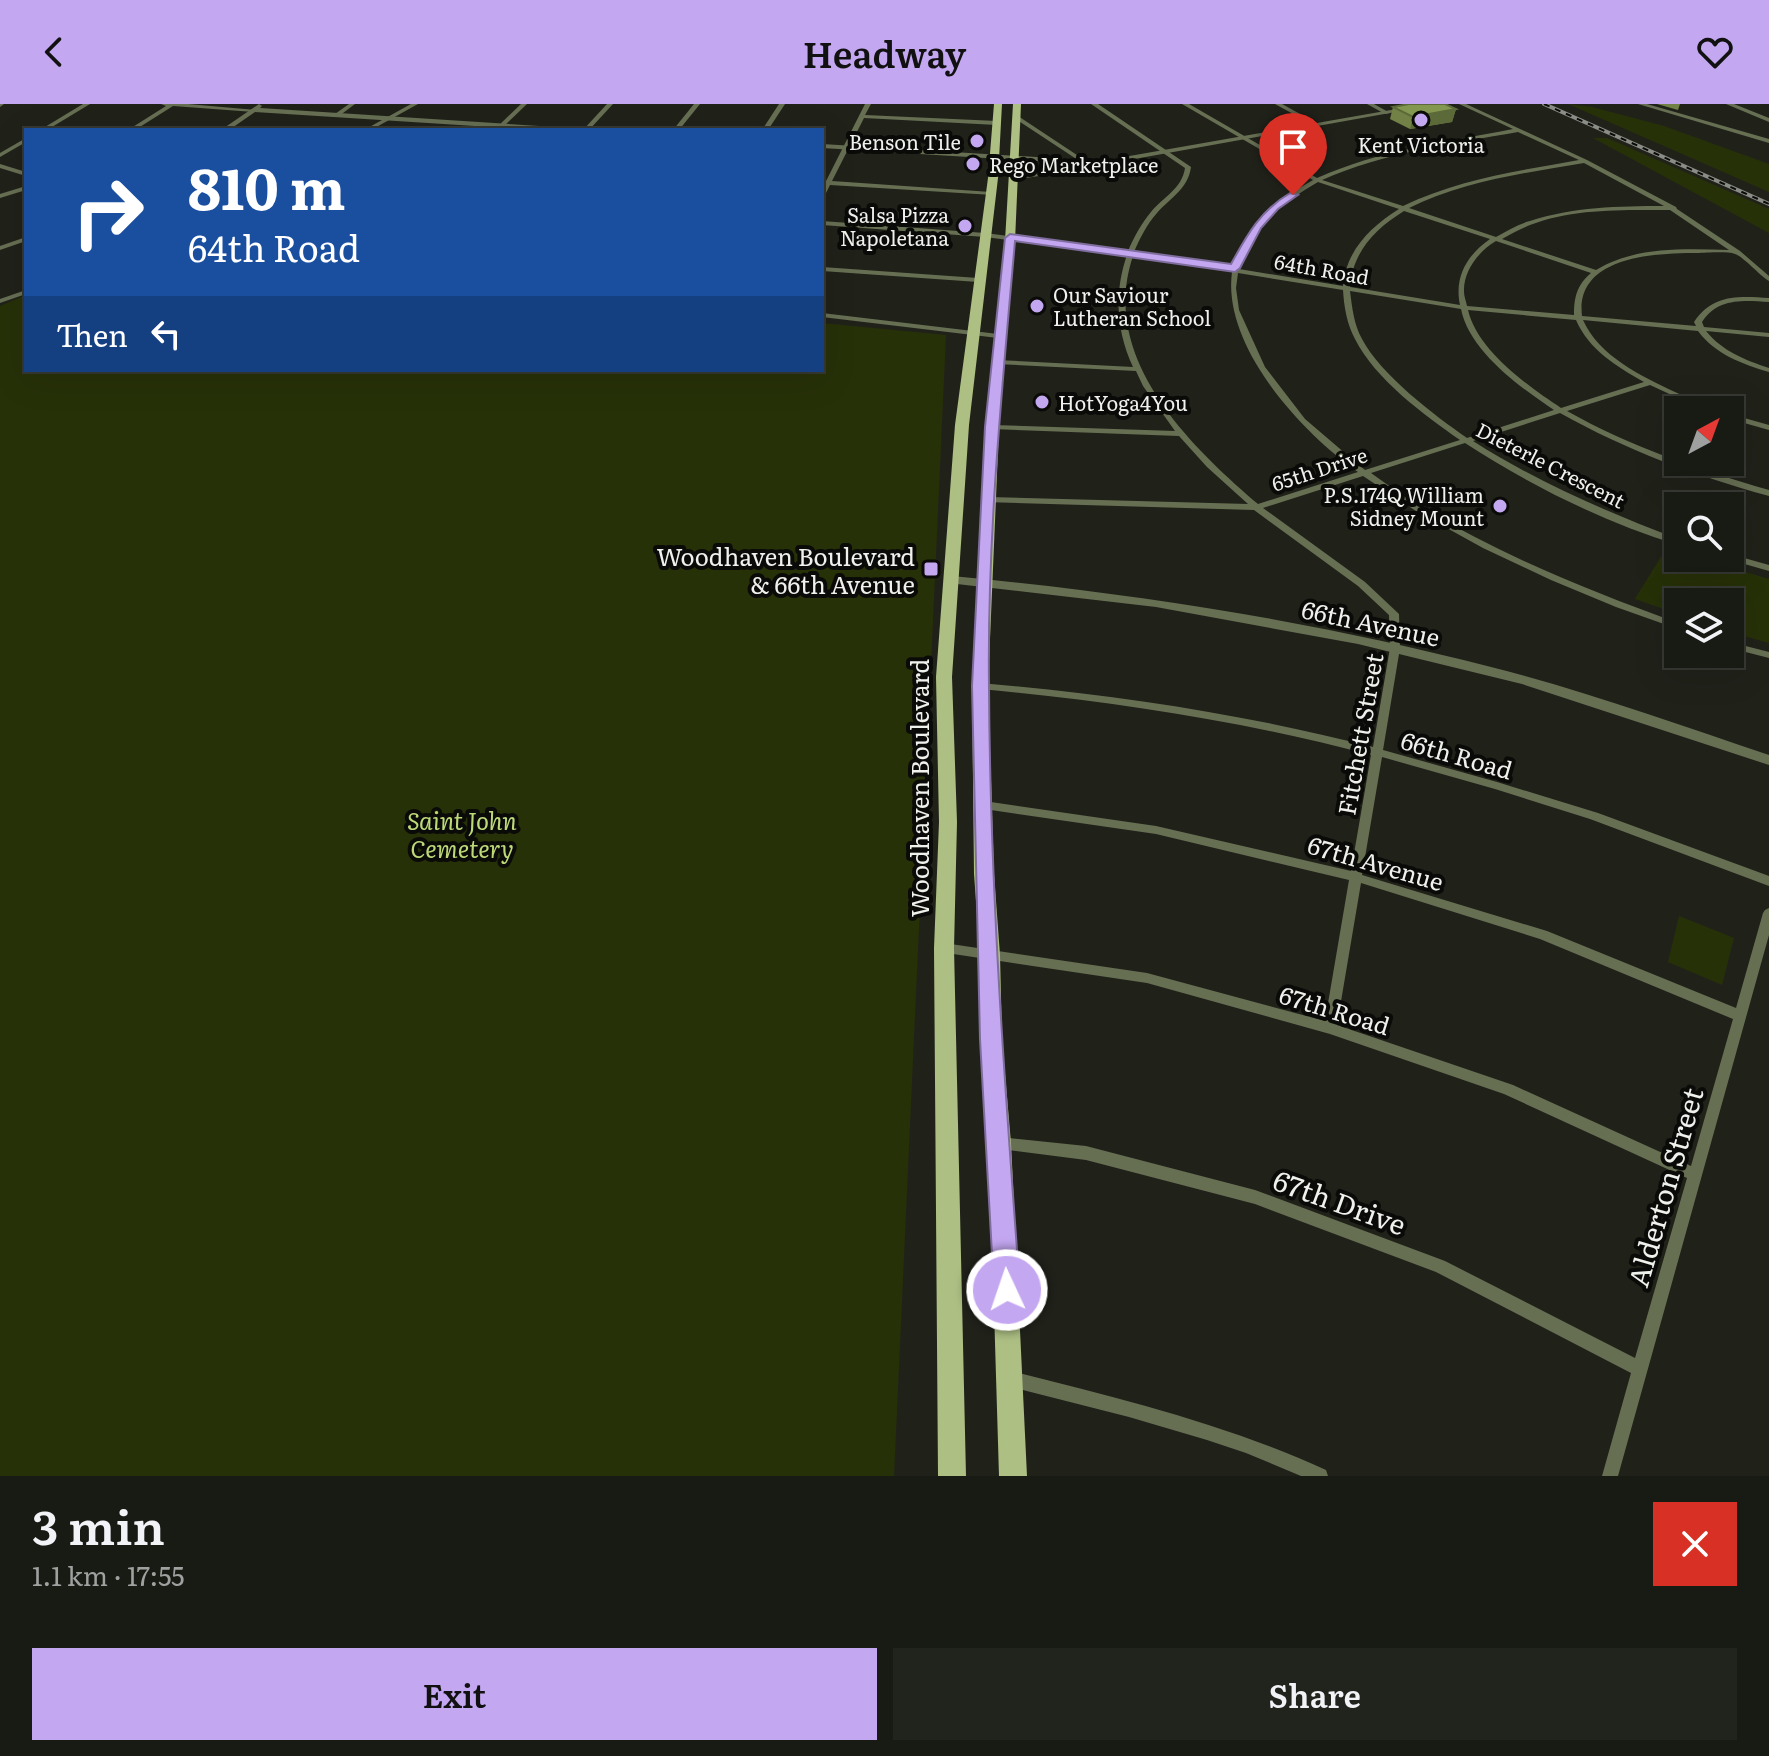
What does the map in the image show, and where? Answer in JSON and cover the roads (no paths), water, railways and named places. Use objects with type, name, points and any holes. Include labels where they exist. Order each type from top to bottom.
[{"type":"main road","name":"Woodhaven Boulevard","points":[[952,1476],[944,948],[948,810],[944,677],[971,334],[991,194],[998,104]]},
{"type":"main road","points":[[1013,1476],[1000,1143],[991,1039],[990,955],[984,874],[980,686],[982,583],[996,362],[1010,238],[1017,104]]},
{"type":"street","points":[[46,128],[87,104]]},
{"type":"street","points":[[164,104],[499,128],[524,104]]},
{"type":"street","points":[[134,128],[173,104]]},
{"type":"street","points":[[227,128],[263,104]]},
{"type":"street","points":[[337,115],[352,104]]},
{"type":"street","points":[[370,128],[415,104]]},
{"type":"street","points":[[588,128],[610,104]]},
{"type":"street","points":[[678,128],[697,104]]},
{"type":"street","points":[[766,128],[782,104]]},
{"type":"street","points":[[824,191],[868,104]]},
{"type":"street","name":"Fitchett Street","points":[[1094,104],[1188,167],[1184,186],[1151,214],[1129,253],[1121,297],[1123,330],[1152,395],[1181,434],[1256,507],[1373,591],[1394,614],[1395,648],[1330,1028]]},
{"type":"street","points":[[1185,104],[1317,180],[1596,272]]},
{"type":"street","points":[[1278,104],[1317,125]]},
{"type":"street","points":[[1370,104],[1387,113]]},
{"type":"street","points":[[1013,178],[1437,104]]},
{"type":"street","points":[[1462,104],[1585,161],[1674,208],[1738,252],[1769,279]]},
{"type":"street","points":[[1641,104],[1769,141]]},
{"type":"street","points":[[1729,104],[1769,120]]},
{"type":"street","points":[[862,116],[997,123]]},
{"type":"street","points":[[1016,117],[1086,163]]},
{"type":"street","points":[[1518,130],[1381,157],[1317,180],[1275,207],[1244,246],[1235,268],[1232,297],[1242,334],[1264,376],[1320,438],[1364,472],[1437,520],[1526,565],[1664,620]]},
{"type":"street","points":[[0,155],[24,141]]},
{"type":"street","points":[[824,146],[1101,163]]},
{"type":"street","points":[[1344,289],[1351,260],[1366,235],[1404,208],[1452,189],[1585,161]]},
{"type":"street","points":[[0,166],[24,173]]},
{"type":"street","points":[[828,183],[991,194]]},
{"type":"street","points":[[0,196],[24,189]]},
{"type":"street","points":[[1674,208],[1573,213],[1529,224],[1496,239],[1473,257],[1460,277],[1460,307],[1473,333],[1503,369],[1559,410],[1637,449],[1708,476],[1769,493]]},
{"type":"street","name":"64th Road","points":[[824,223],[985,235],[1129,253],[1460,307],[1769,335]]},
{"type":"street","points":[[0,248],[24,240]]},
{"type":"street","points":[[1678,396],[1648,383],[1599,347],[1579,320],[1575,303],[1582,284],[1596,272],[1636,257],[1675,251],[1738,252]]},
{"type":"street","points":[[824,269],[978,280]]},
{"type":"street","name":"Dieterle Crescent","points":[[1344,289],[1360,343],[1385,374],[1418,405],[1464,440],[1549,488],[1664,537]]},
{"type":"street","points":[[0,301],[24,293]]},
{"type":"street","points":[[1769,300],[1738,299],[1718,303],[1702,313],[1698,322],[1700,330],[1734,356],[1769,370]]},
{"type":"street","points":[[824,315],[998,336]]},
{"type":"street","points":[[996,362],[1138,369]]},
{"type":"street","name":"65th Drive","points":[[988,500],[1256,507],[1648,383]]},
{"type":"street","points":[[1744,420],[1769,428]]},
{"type":"street","points":[[992,427],[1181,434]]},
{"type":"street","points":[[1744,561],[1769,568]]},
{"type":"street","name":"66th Avenue","points":[[952,580],[1222,612],[1395,648],[1492,671],[1604,704],[1769,760]]},
{"type":"street","points":[[1744,649],[1769,655]]},
{"type":"street","name":"66th Road","points":[[980,686],[1164,707],[1376,752],[1570,808],[1769,881]]},
{"type":"street","name":"67th Avenue","points":[[984,805],[1156,830],[1355,877],[1543,935],[1740,1016]]},
{"type":"street","name":"Alderton Street","points":[[1610,1476],[1769,913]]},
{"type":"street","name":"67th Road","points":[[944,948],[1147,978],[1330,1028],[1508,1089],[1695,1175]]},
{"type":"street","name":"67th Drive","points":[[1000,1143],[1086,1153],[1255,1197],[1440,1266],[1640,1369]]},
{"type":"street","points":[[1011,1379],[1171,1421],[1293,1463],[1320,1476]]},
{"type":"railway","points":[[1544,104],[1769,204]]},
{"type":"place","name":"Kent Victoria","points":[[1421,120]]},
{"type":"place","name":"Benson Tile","points":[[977,141]]},
{"type":"place","name":"Rego Marketplace","points":[[973,164]]},
{"type":"place","name":"Salsa Pizza Napoletana","points":[[965,226]]},
{"type":"place","name":"Our Saviour Lutheran School","points":[[1037,306]]},
{"type":"place","name":"HotYoga4You","points":[[1042,402]]},
{"type":"place","name":"P.S.174Q William Sidney Mount","points":[[1500,506]]},
{"type":"place","name":"Woodhaven Boulevard & 66th Avenue","points":[[931,569]]},
{"type":"park label","name":"Saint John Cemetery","points":[[462,833]]}]
